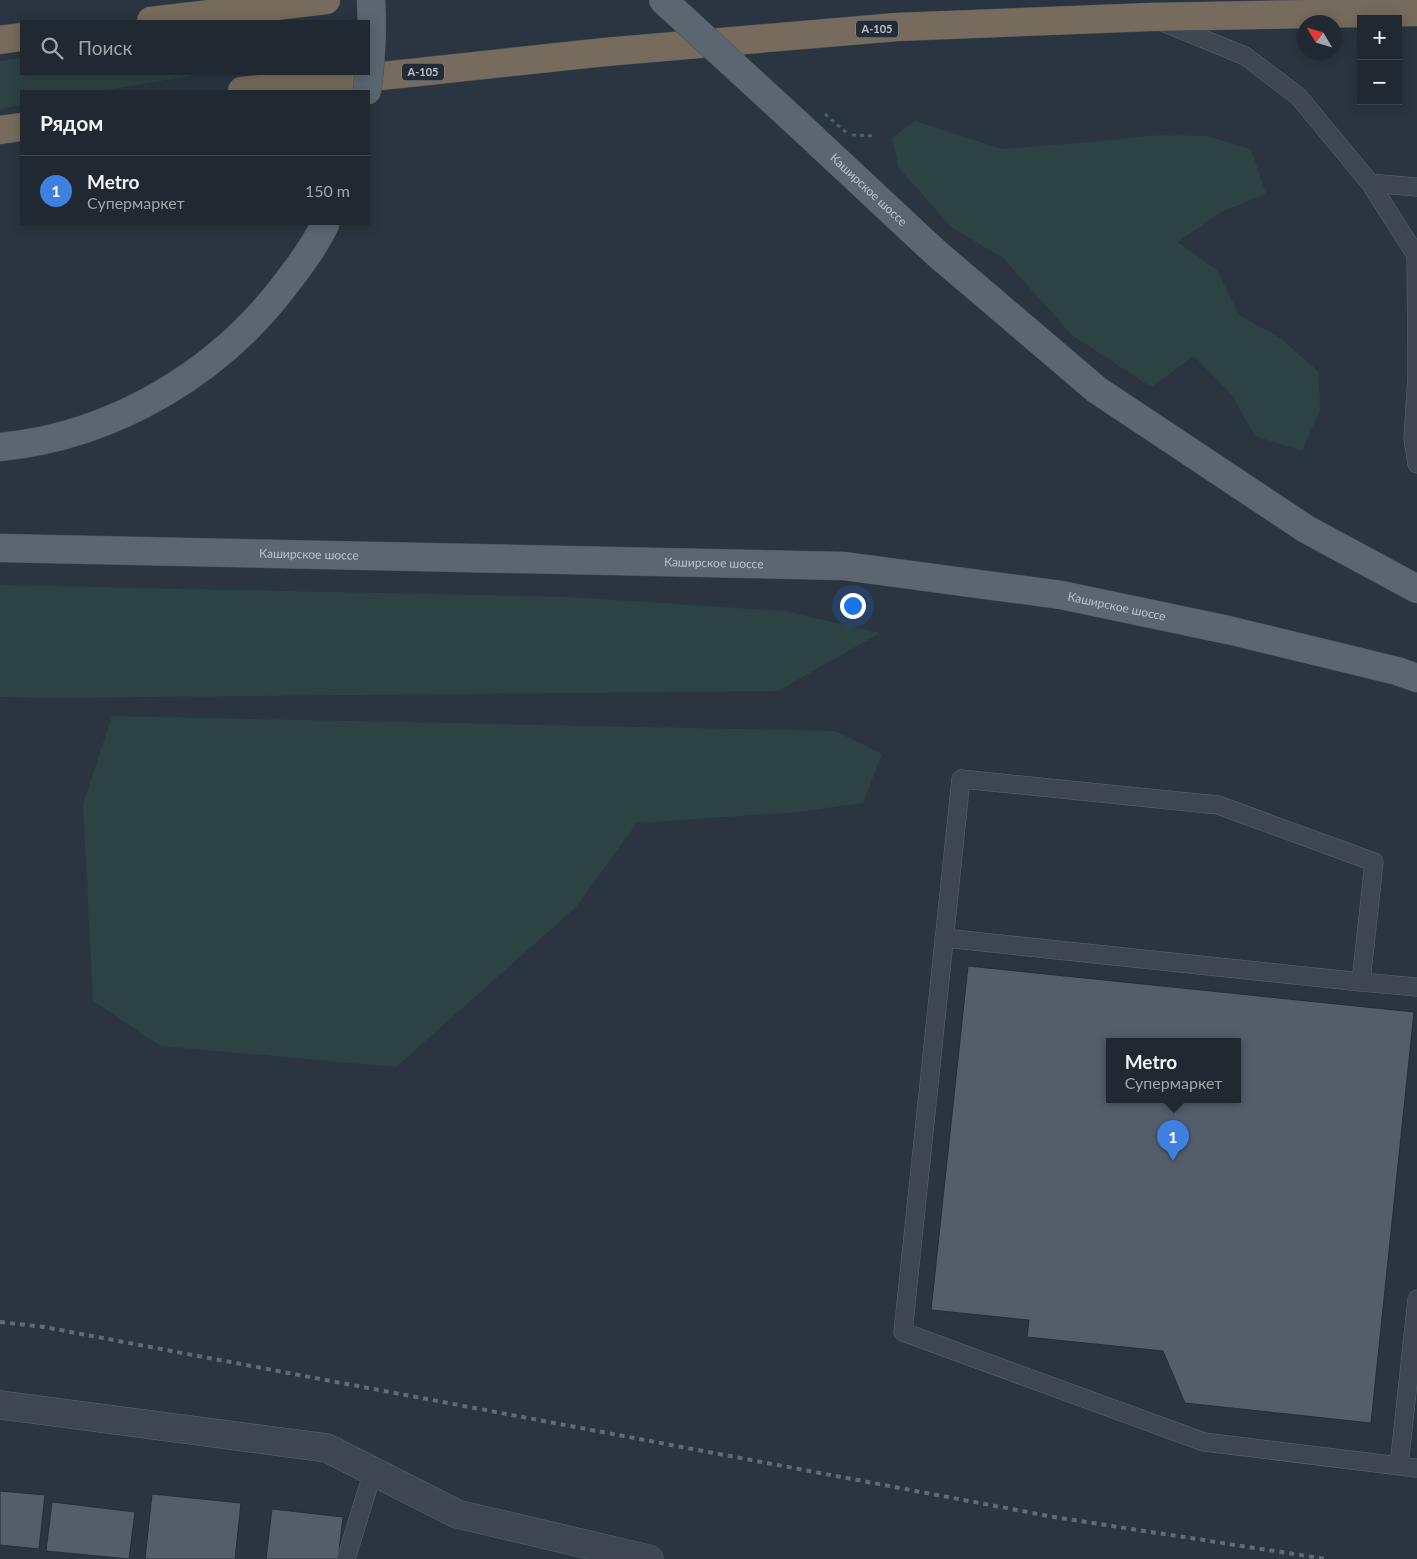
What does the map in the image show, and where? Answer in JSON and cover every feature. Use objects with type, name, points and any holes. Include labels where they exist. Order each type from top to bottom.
[{"type":"highway","points":[[159,20],[326,0]]},
{"type":"highway","name":"А-105","points":[[251,90],[605,52],[887,28],[1150,17],[1417,12]]},
{"type":"highway","points":[[0,40],[20,37]]},
{"type":"highway","points":[[0,130],[20,126]]},
{"type":"main road","points":[[370,0],[372,16],[370,70]]},
{"type":"main road","name":"Каширское шоссе","points":[[663,0],[935,252],[1097,390],[1306,529],[1417,589]]},
{"type":"main road","points":[[368,90],[370,75]]},
{"type":"main road","points":[[0,446],[56,437],[98,424],[138,407],[176,385],[212,360],[245,332],[275,300],[301,265],[324,225]]},
{"type":"main road","name":"Каширское шоссе","points":[[0,548],[844,566],[1061,595],[1228,630],[1397,671],[1417,678]]},
{"type":"street","points":[[0,1405],[327,1448],[457,1514],[649,1559]]},
{"type":"lane","points":[[1150,17],[1245,56],[1298,96],[1370,183],[1416,255],[1417,374],[1413,439],[1417,464]]},
{"type":"lane","points":[[1370,183],[1417,187]]},
{"type":"lane","points":[[1361,982],[1374,862],[1218,805],[961,779],[902,1332],[1204,1442],[1417,1468]]},
{"type":"lane","points":[[944,938],[1417,987]]},
{"type":"lane","points":[[1399,1466],[1417,1299]]},
{"type":"lane","points":[[346,1559],[374,1471]]},
{"type":"path","points":[[849,135],[875,136]]},
{"type":"green space","points":[[20,58],[20,75],[196,75],[107,90],[20,90],[20,105],[0,109],[0,61]]},
{"type":"green space","points":[[915,121],[1002,149],[1157,135],[1206,136],[1251,149],[1266,194],[1219,213],[1178,242],[1217,270],[1239,315],[1280,338],[1318,371],[1320,410],[1302,451],[1255,436],[1231,394],[1194,356],[1151,387],[1072,335],[1003,258],[951,227],[899,168],[892,138]]},
{"type":"green space","points":[[0,585],[571,597],[785,611],[880,633],[778,691],[0,697]]},
{"type":"green space","points":[[112,716],[835,731],[882,754],[863,803],[798,812],[637,823],[575,908],[396,1067],[160,1046],[93,1001],[83,804]]},
{"type":"building","points":[[968,966],[1414,1012],[1371,1423],[1185,1403],[1163,1351],[1027,1337],[1029,1320],[931,1310]]},
{"type":"building","points":[[0,1491],[45,1495],[39,1549],[0,1545]]},
{"type":"building","points":[[152,1494],[241,1503],[235,1559],[145,1559]]},
{"type":"building","points":[[52,1502],[135,1512],[129,1559],[46,1551]]},
{"type":"building","points":[[272,1509],[343,1517],[338,1559],[266,1559]]},
{"type":"railway","points":[[0,1322],[44,1327],[1054,1517],[1326,1559]]},
{"type":"place","name":"Metro","points":[[1173,1161]]}]
